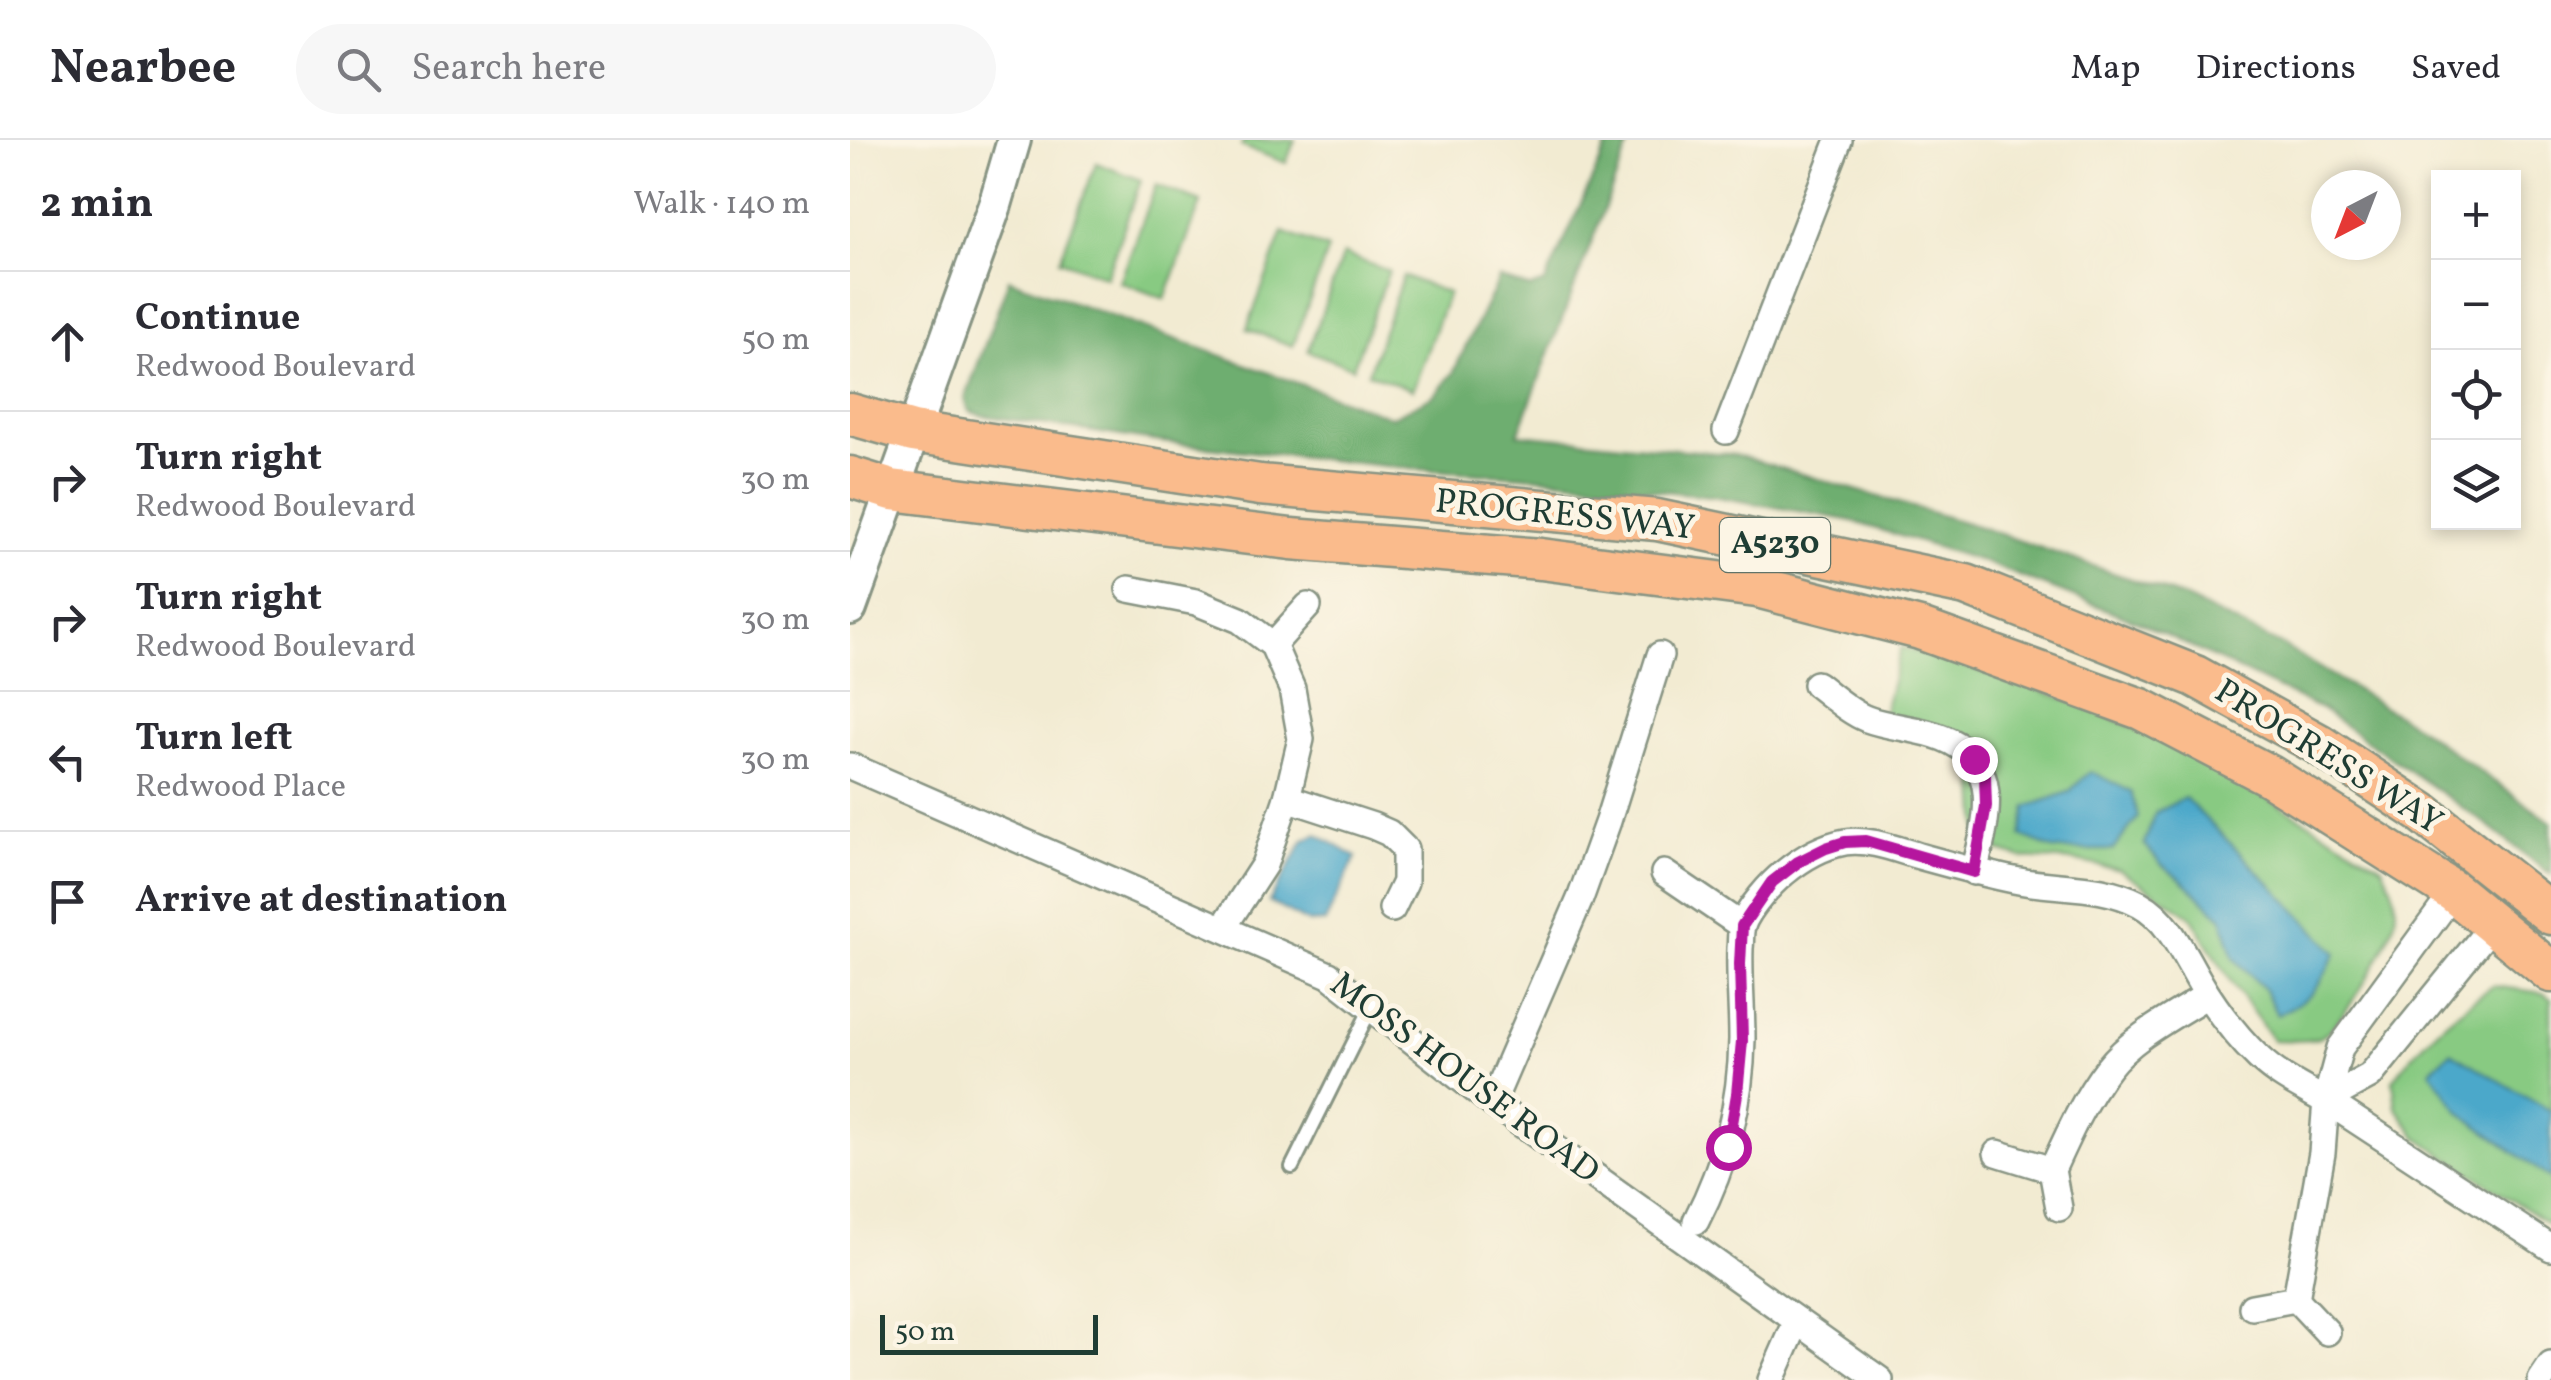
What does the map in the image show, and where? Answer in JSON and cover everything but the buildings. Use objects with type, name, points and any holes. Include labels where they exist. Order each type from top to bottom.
[{"type":"main road","name":"PROGRESS WAY","points":[[850,414],[913,432],[1260,485],[1657,520],[1966,586],[2195,676],[2320,745],[2422,813],[2545,909]]},
{"type":"main road","name":"PROGRESS WAY","points":[[850,477],[892,490],[1291,539],[1542,560],[1757,587],[1920,629],[2141,709],[2270,776],[2476,914],[2551,972]]},
{"type":"main road","points":[[2257,710],[2282,745],[2449,856],[2476,914],[2502,892],[2545,909]]},
{"type":"street","points":[[850,608],[1014,140]]},
{"type":"street","points":[[1726,432],[1839,140]]},
{"type":"street","points":[[1129,589],[1196,602],[1240,620],[1273,644],[1292,689],[1301,739],[1287,798],[1264,865],[1222,928]]},
{"type":"street","points":[[1273,644],[1308,606]]},
{"type":"street","points":[[1492,1103],[1580,899],[1660,655]]},
{"type":"street","points":[[1816,684],[1865,718],[1942,738],[1974,759],[1985,776],[1986,806],[1974,872]]},
{"type":"street","name":"MOSS HOUSE ROAD","points":[[850,766],[1329,975],[1492,1103],[1880,1380]]},
{"type":"street","points":[[1287,798],[1373,826],[1405,849],[1404,882],[1392,909]]},
{"type":"street","points":[[1696,1220],[1728,1147],[1737,1094],[1742,1041],[1742,926],[1772,882],[1798,862],[1845,842],[1866,841],[1974,872],[2020,882],[2097,890],[2125,896],[2144,906],[2160,920],[2232,1030],[2261,1060],[2283,1078],[2326,1100],[2551,1248]]},
{"type":"street","points":[[1664,873],[1742,926]]},
{"type":"street","points":[[2326,1100],[2370,1076],[2476,914]]},
{"type":"street","points":[[2296,1299],[2322,1152],[2326,1100],[2340,1048],[2476,914]]},
{"type":"street","points":[[2059,1208],[2052,1170],[2073,1123],[2110,1066],[2143,1036],[2207,994]]},
{"type":"street","points":[[1997,1153],[2052,1170]]},
{"type":"street","points":[[2252,1307],[2296,1299]]},
{"type":"street","points":[[2296,1299],[2327,1332]]},
{"type":"street","points":[[1771,1380],[1797,1321]]},
{"type":"street","points":[[2541,1380],[2551,1365]]},
{"type":"lane","points":[[1292,1166],[1371,1008]]},
{"type":"green space","points":[[1244,140],[1295,140],[1286,163],[1241,146]]},
{"type":"green space","points":[[1610,140],[1628,147],[1518,434],[1737,455],[1980,527],[2182,597],[2283,646],[2416,726],[2551,822],[2551,875],[2483,822],[2321,709],[2139,622],[1978,560],[1848,520],[1718,497],[1162,442],[969,411],[965,399],[1009,279],[1391,417],[1435,395],[1453,373],[1499,278],[1530,288],[1545,283]]},
{"type":"green space","points":[[1096,163],[1141,180],[1106,277],[1060,260]]},
{"type":"green space","points":[[1156,185],[1201,202],[1165,299],[1120,282]]},
{"type":"green space","points":[[1283,232],[1328,249],[1293,346],[1247,329]]},
{"type":"green space","points":[[1343,254],[1389,271],[1353,368],[1308,351]]},
{"type":"green space","points":[[1403,276],[1448,293],[1413,390],[1368,373]]},
{"type":"green space","points":[[1901,647],[2044,692],[2167,743],[2382,866],[2395,898],[2392,930],[2352,1001],[2329,1030],[2315,1039],[2273,1040],[2229,979],[2191,916],[2120,870],[2076,861],[2022,858],[1980,845],[1974,759],[1881,723]]},
{"type":"green space","points":[[2493,986],[2543,993],[2551,999],[2551,1226],[2417,1137],[2396,1107],[2393,1080],[2404,1066],[2439,1029]]},
{"type":"water","points":[[2090,771],[2131,792],[2138,817],[2113,850],[2055,850],[2021,836],[2027,807],[2069,792]]},
{"type":"water","points":[[2185,798],[2336,953],[2313,991],[2277,1015],[2265,990],[2234,958],[2222,917],[2144,844],[2156,812]]},
{"type":"water","points":[[1317,834],[1356,857],[1325,922],[1309,923],[1269,902],[1304,840]]},
{"type":"water","points":[[2451,1052],[2551,1111],[2551,1179],[2461,1113],[2430,1071]]},
{"type":"route","points":[[1728,1147],[1742,1041],[1742,926],[1772,882],[1798,862],[1845,842],[1866,841],[1974,872],[1986,806],[1985,776],[1974,759]]}]
